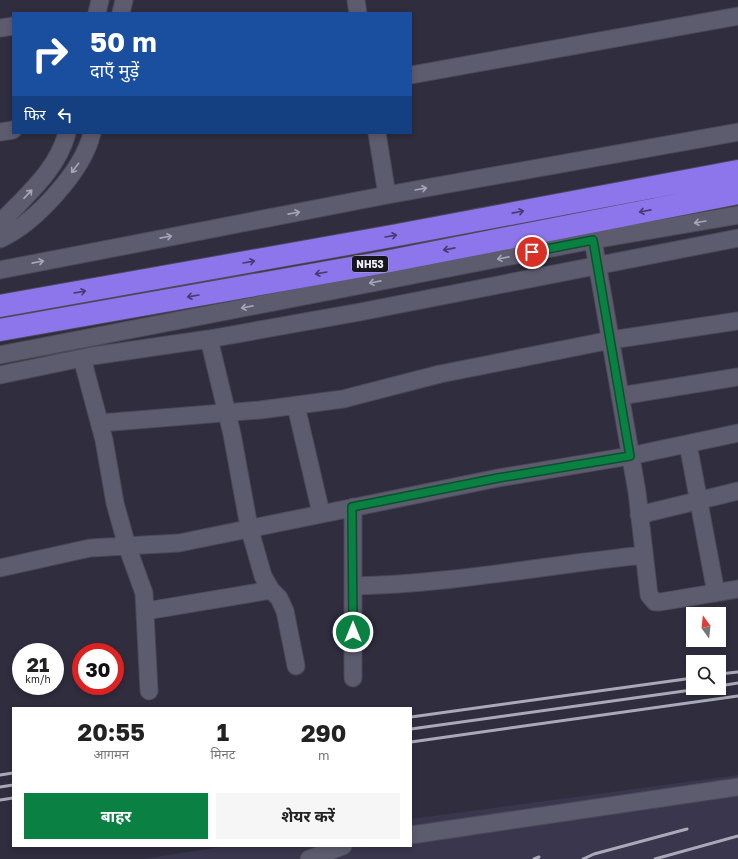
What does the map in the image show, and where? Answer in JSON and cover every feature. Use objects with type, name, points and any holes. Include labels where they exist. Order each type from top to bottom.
[{"type":"highway","name":"NH53","points":[[0,306],[392,236],[738,170]]},
{"type":"highway","name":"NH53","points":[[0,330],[385,262],[738,193]]},
{"type":"street","points":[[97,12],[100,0]]},
{"type":"street","points":[[121,12],[124,0]]},
{"type":"street","points":[[356,0],[358,12]]},
{"type":"street","points":[[412,75],[738,16]]},
{"type":"street","points":[[0,28],[12,26]]},
{"type":"street","points":[[0,132],[12,130]]},
{"type":"street","points":[[0,270],[387,195],[738,132]]},
{"type":"street","points":[[0,221],[8,215],[52,167],[61,152],[68,134]]},
{"type":"street","points":[[0,239],[17,229],[43,208],[84,156],[92,134]]},
{"type":"street","points":[[377,134],[387,195]]},
{"type":"street","points":[[0,355],[593,240],[738,216]]},
{"type":"street","points":[[0,375],[82,358],[209,339],[738,238]]},
{"type":"street","points":[[593,240],[630,456],[648,590],[655,602],[667,602],[738,589]]},
{"type":"street","points":[[100,423],[296,406],[343,398],[440,374],[611,340],[738,321]]},
{"type":"street","points":[[209,339],[232,434],[249,527],[262,576],[270,590],[279,598],[285,611],[296,666]]},
{"type":"street","points":[[82,358],[100,423],[115,503],[127,546],[144,593],[149,691]]},
{"type":"street","points":[[620,396],[738,377]]},
{"type":"street","points":[[296,406],[321,513]]},
{"type":"street","points":[[0,568],[90,548],[180,543],[249,527],[498,478],[630,456],[738,433]]},
{"type":"street","points":[[688,444],[716,593]]},
{"type":"street","points":[[639,515],[738,491]]},
{"type":"street","points":[[352,507],[353,678]]},
{"type":"street","points":[[353,586],[412,584],[537,570],[589,561],[644,555]]},
{"type":"street","points":[[146,611],[270,590]]},
{"type":"street","points":[[412,835],[738,787]]},
{"type":"street","points":[[309,859],[340,847]]},
{"type":"shaded area","points":[[738,775],[738,859],[142,859],[220,847],[412,847],[412,819]]},
{"type":"railway","points":[[726,673],[738,672]]},
{"type":"railway","points":[[412,717],[686,679]]},
{"type":"railway","points":[[726,685],[738,683]]},
{"type":"railway","points":[[412,729],[686,691]]},
{"type":"railway","points":[[412,742],[738,696]]},
{"type":"railway","points":[[0,775],[12,773]]},
{"type":"railway","points":[[0,787],[12,785]]},
{"type":"railway","points":[[0,800],[12,798]]},
{"type":"railway","points":[[583,859],[594,854],[687,829]]},
{"type":"railway","points":[[655,859],[738,836]]},
{"type":"railway","points":[[534,859],[539,857]]},
{"type":"route","points":[[353,632],[352,507],[498,478],[630,456],[610,330],[593,240],[532,252]]}]
